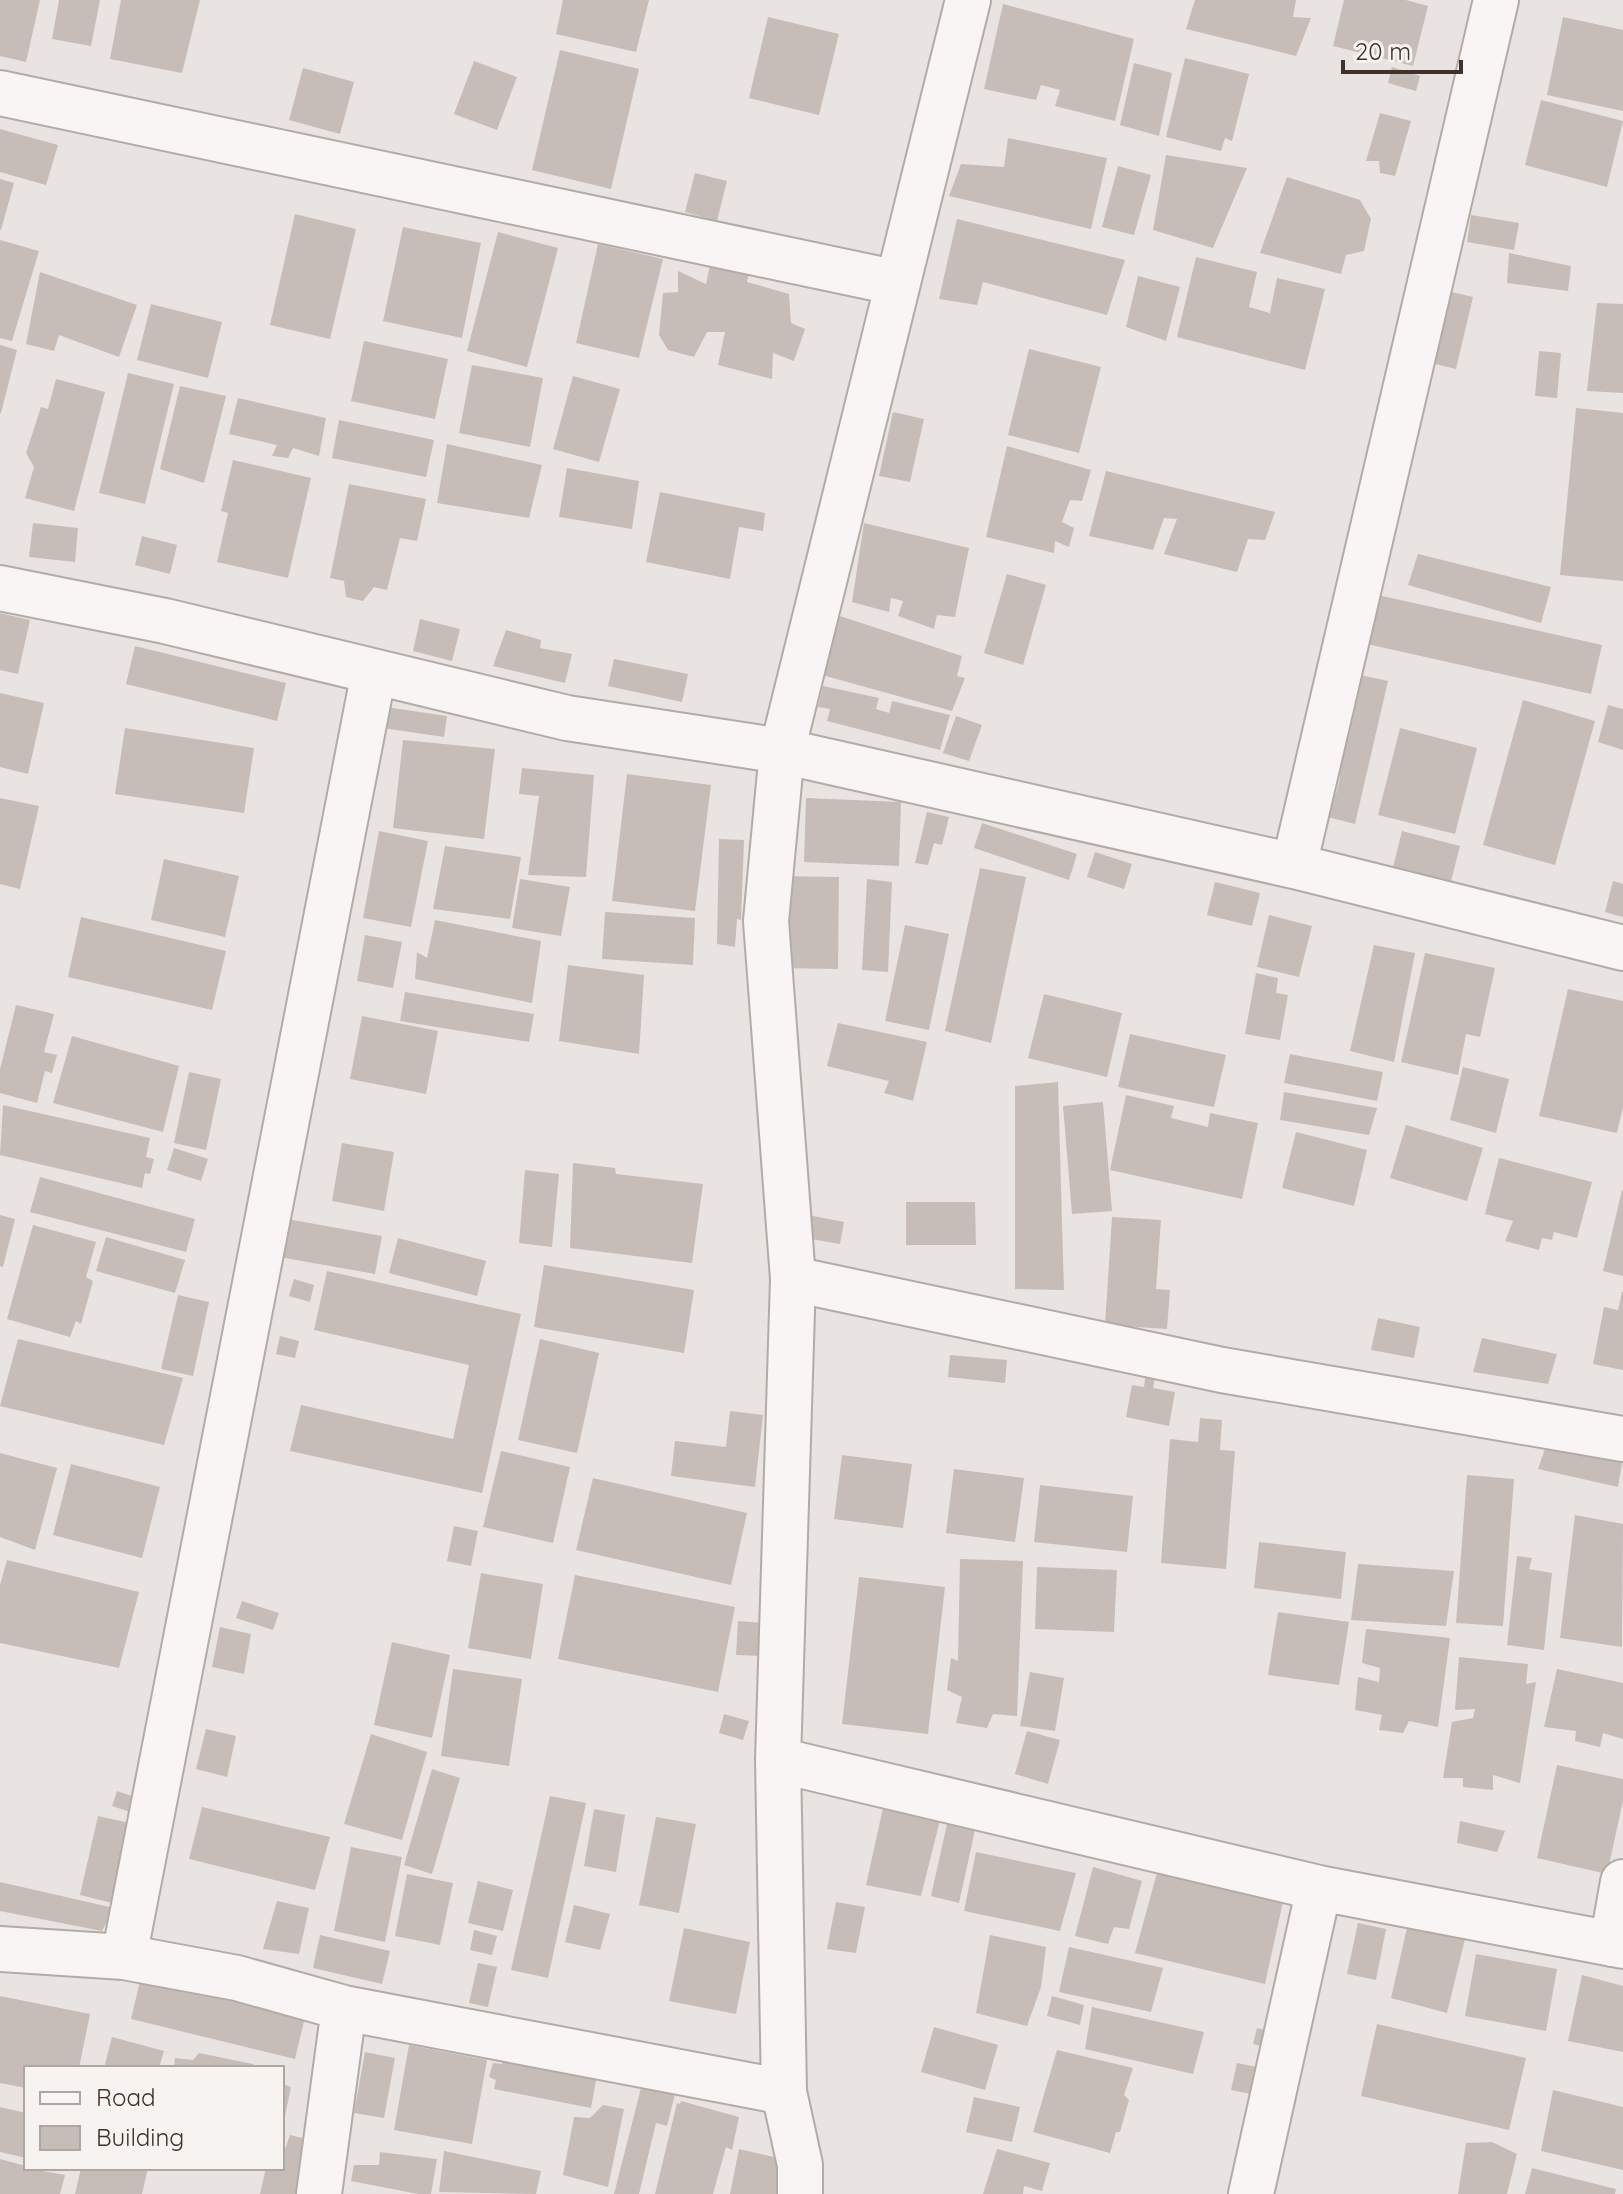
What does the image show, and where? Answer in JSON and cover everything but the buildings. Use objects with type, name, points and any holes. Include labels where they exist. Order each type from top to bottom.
[{"type":"street","points":[[800,2194],[800,2165],[784,2092],[778,1760],[793,1279],[766,921],[782,751],[968,0]]},
{"type":"street","points":[[1294,866],[1496,0]]},
{"type":"street","points":[[0,93],[898,283]]},
{"type":"street","points":[[0,588],[165,621],[567,718],[782,751],[1294,866],[1623,948]]},
{"type":"street","points":[[124,1957],[374,672]]},
{"type":"street","points":[[793,1279],[1222,1370],[1623,1439]]},
{"type":"street","points":[[778,1760],[1319,1888],[1617,1945],[1623,1882]]},
{"type":"street","points":[[1251,2194],[1319,1888]]},
{"type":"street","points":[[0,1949],[124,1957],[237,1978],[344,2008],[784,2092]]},
{"type":"street","points":[[319,2194],[344,2008]]}]
